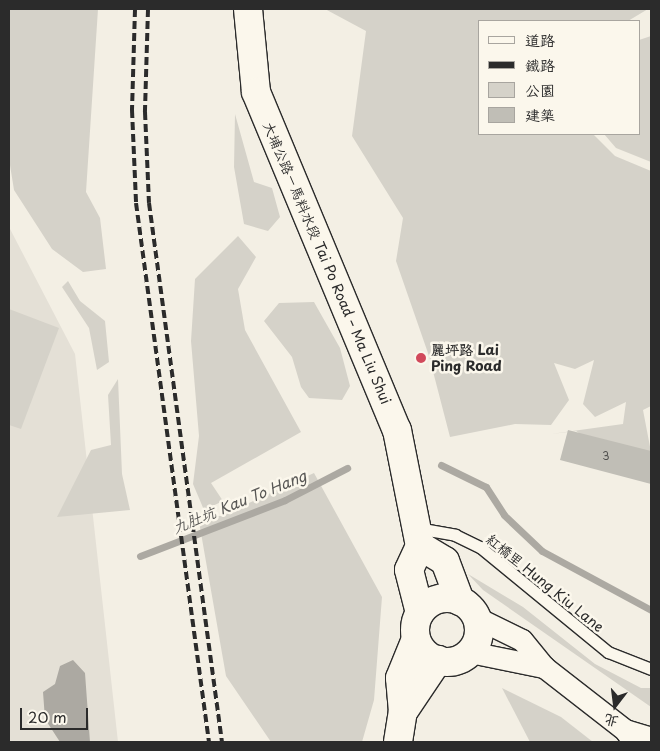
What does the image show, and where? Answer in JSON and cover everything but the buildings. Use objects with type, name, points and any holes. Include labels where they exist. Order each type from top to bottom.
[{"type":"main road","name":"大埔公路－馬料水段 Tai Po Road – Ma Liu Shui","points":[[248,9],[256,92],[380,382],[397,430],[419,537]]},
{"type":"main road","points":[[419,537],[445,561],[469,610],[478,636],[470,652],[456,660],[438,660],[418,626],[409,570],[419,537]]},
{"type":"main road","points":[[398,742],[403,712],[400,678],[418,626],[439,599],[469,610]]},
{"type":"main road","points":[[403,712],[438,660]]},
{"type":"street","points":[[469,610],[522,640],[544,667],[629,736],[651,738]]},
{"type":"street","points":[[470,652],[544,667]]},
{"type":"lane","name":"紅橋里 Hung Kiu Lane","points":[[419,537],[455,535],[480,547],[608,652],[651,669]]},
{"type":"shaded area","points":[[9,227],[75,354],[118,742],[9,742]]},
{"type":"shaded area","points":[[73,660],[85,673],[90,742],[60,742],[45,719],[43,692],[55,684],[60,666]]},
{"type":"green space","points":[[9,9],[98,9],[86,192],[100,218],[106,269],[83,272],[52,249],[14,190],[9,159]]},
{"type":"green space","points":[[325,9],[648,9],[630,20],[478,20],[478,135],[594,135],[615,156],[651,171],[651,406],[643,410],[651,452],[587,439],[576,431],[551,434],[623,424],[626,402],[595,417],[583,404],[594,360],[575,369],[554,363],[569,400],[551,425],[515,424],[450,437],[429,356],[396,261],[403,218],[352,136],[366,31]]},
{"type":"green space","points":[[651,36],[651,162],[616,148],[605,135],[640,135],[640,40]]},
{"type":"green space","points":[[235,114],[254,182],[272,188],[280,217],[268,231],[244,224],[234,167]]},
{"type":"green space","points":[[238,236],[256,257],[238,289],[245,330],[301,432],[211,483],[223,501],[204,510],[193,484],[199,436],[191,341],[195,279]]},
{"type":"green space","points":[[68,281],[80,301],[105,321],[109,362],[97,370],[89,328],[62,287]]},
{"type":"green space","points":[[314,302],[340,348],[350,386],[342,400],[309,398],[301,387],[292,357],[264,321],[279,303]]},
{"type":"green space","points":[[9,309],[59,328],[21,429],[9,425]]},
{"type":"green space","points":[[118,379],[122,474],[130,510],[57,517],[91,450],[111,445],[108,395]]},
{"type":"green space","points":[[314,473],[382,597],[374,700],[362,742],[271,742],[226,676],[198,516],[221,516]]},
{"type":"green space","points":[[468,574],[523,607],[595,664],[641,688],[651,688],[651,707],[483,590]]},
{"type":"green space","points":[[502,688],[561,717],[593,742],[530,742]]},
{"type":"waterway","name":"九肚坑 Kau To Hang","points":[[441,465],[486,487],[504,515],[542,551],[651,610]]},
{"type":"waterway","name":"九肚坑 Kau To Hang","points":[[140,556],[285,500],[347,468]]},
{"type":"railway","points":[[135,9],[132,110],[136,203],[209,742]]},
{"type":"railway","points":[[148,9],[145,112],[149,203],[222,742]]},
{"type":"place","name":"麗坪路 Lai Ping Road","points":[[421,358]]}]
